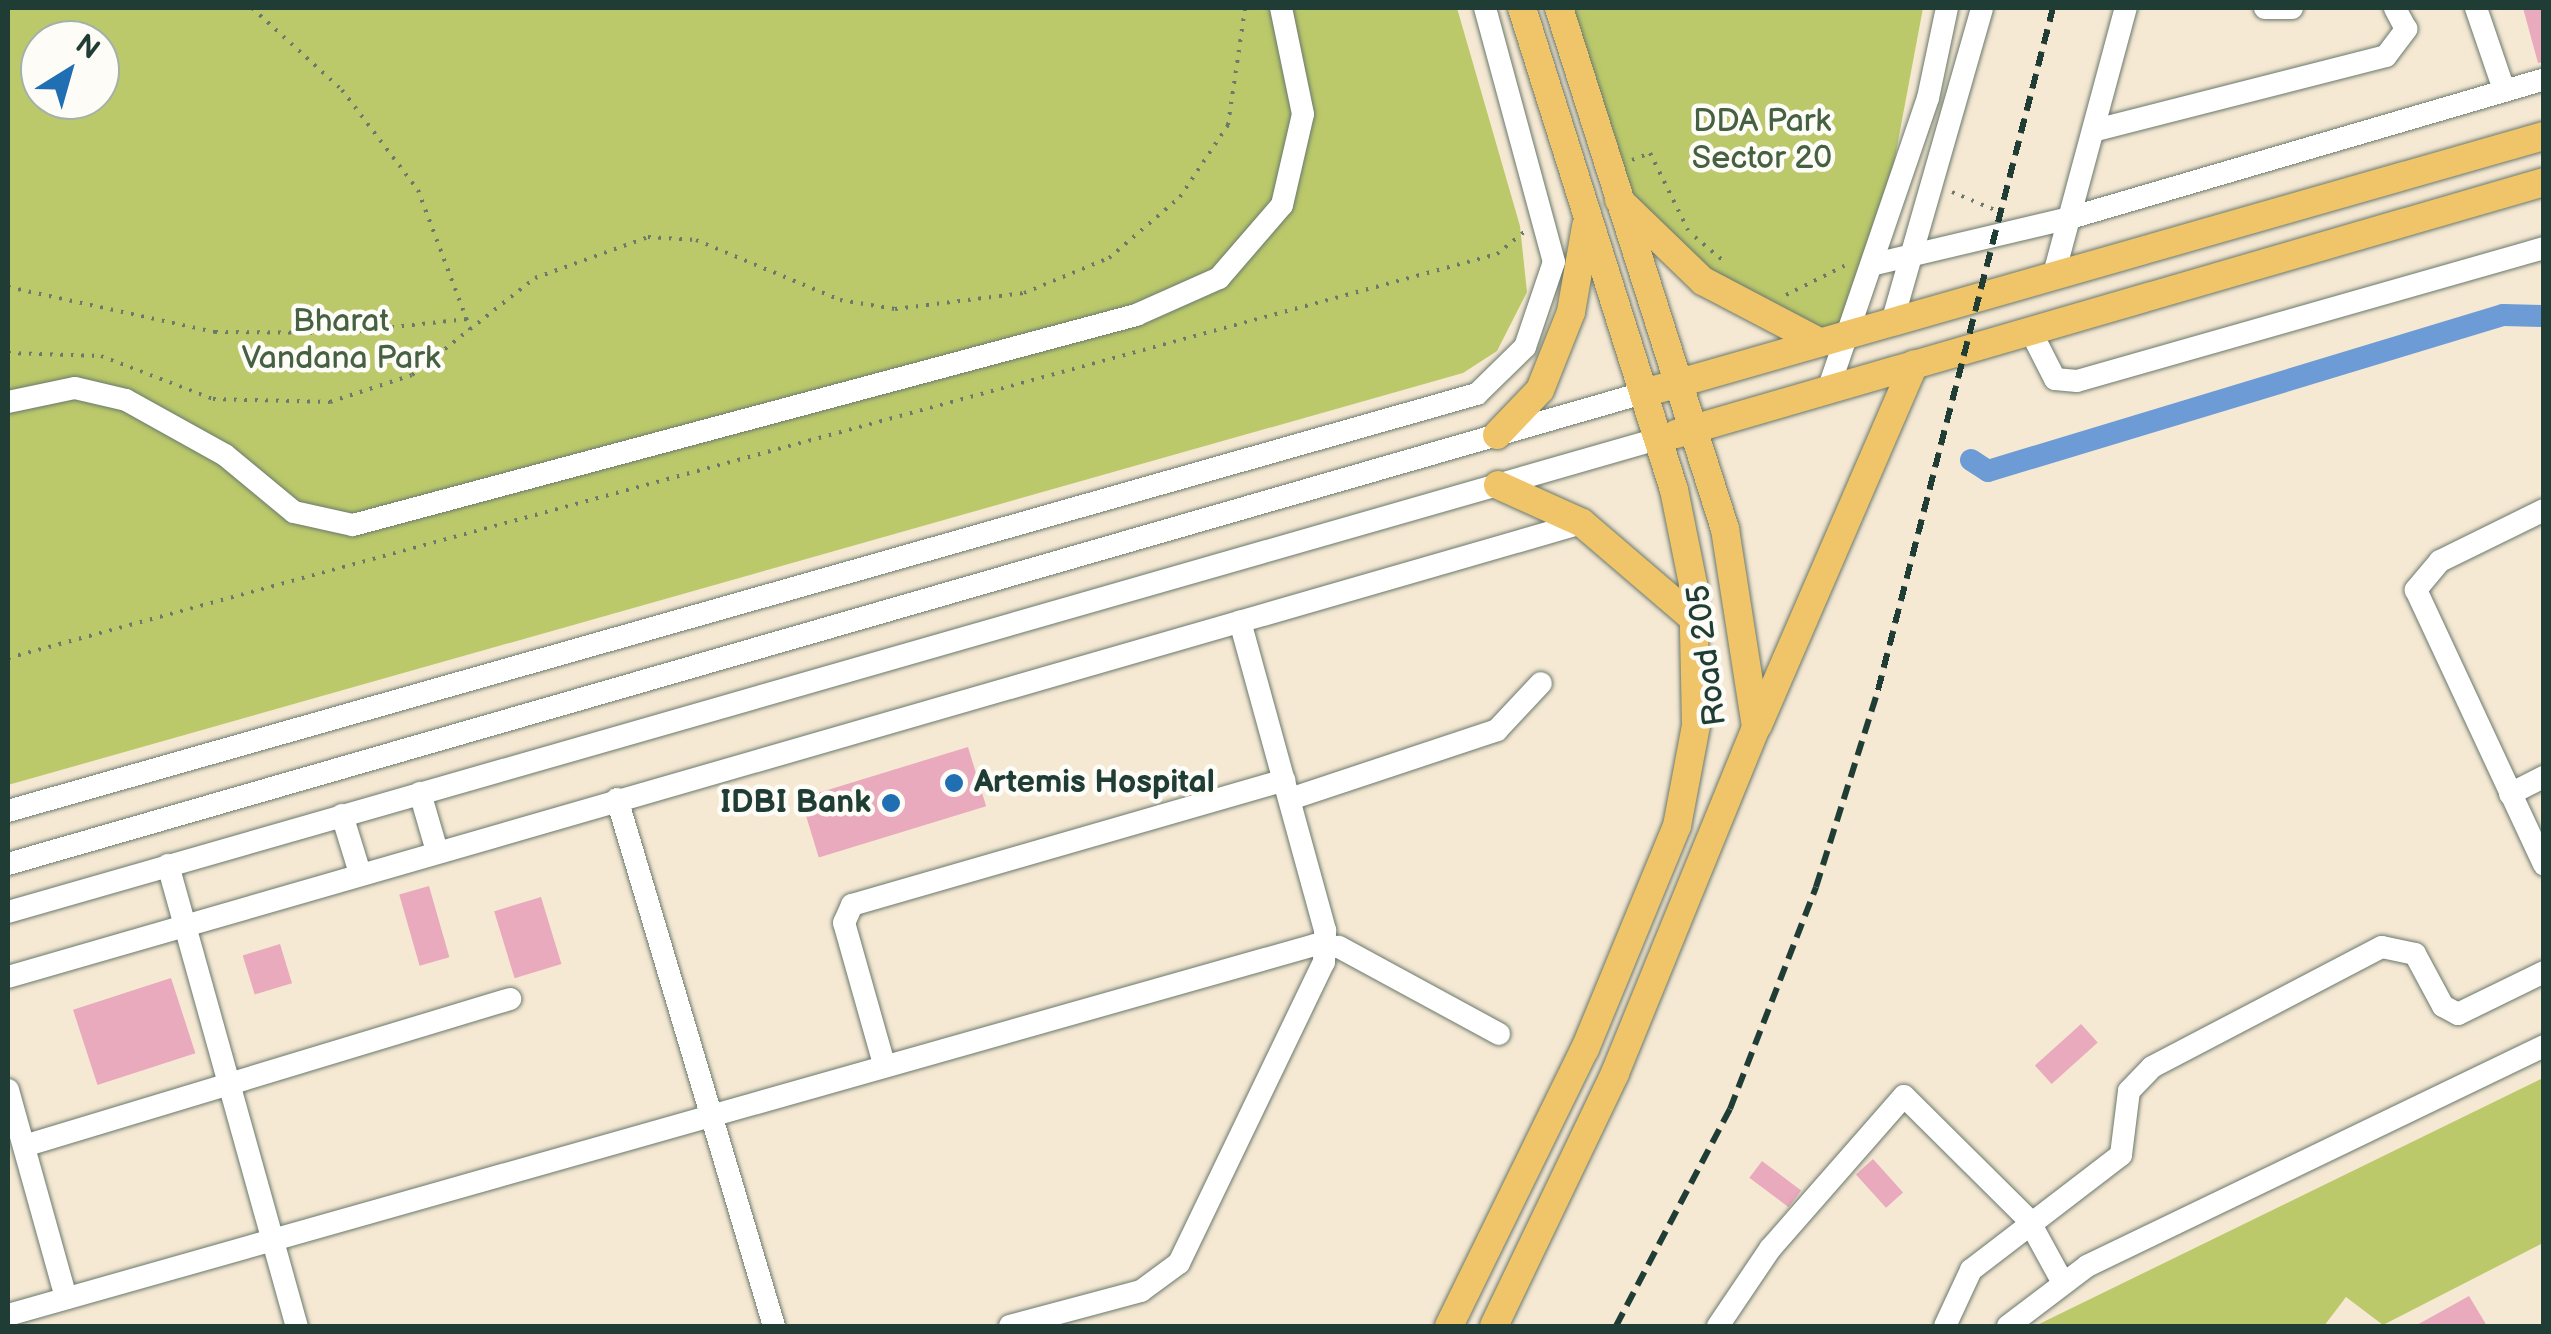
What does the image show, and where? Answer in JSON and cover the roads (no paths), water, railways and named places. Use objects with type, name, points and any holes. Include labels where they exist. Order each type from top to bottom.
[{"type":"main road","name":"Road 205","points":[[1449,1326],[1584,1049],[1677,826],[1696,725],[1694,620],[1658,439],[1522,8]]},
{"type":"main road","name":"Road 205","points":[[1494,1326],[1615,1073],[1756,727],[1732,562],[1610,182],[1559,8]]},
{"type":"main road","points":[[1642,393],[2544,136]]},
{"type":"main road","points":[[1610,182],[1703,281],[1820,342]]},
{"type":"main road","points":[[1658,439],[2544,182]]},
{"type":"main road","points":[[1497,435],[1540,390],[1571,312],[1587,223]]},
{"type":"main road","points":[[1756,727],[1914,364]]},
{"type":"main road","points":[[1498,485],[1582,522],[1694,620]]},
{"type":"street","points":[[8,402],[75,388],[126,400],[226,455],[294,512],[353,526],[1136,315],[1220,278],[1282,205],[1303,114],[1281,8]]},
{"type":"street","points":[[8,811],[1477,394],[1525,347],[1549,292],[1554,262],[1486,8]]},
{"type":"street","points":[[1828,390],[1875,264],[1947,8]]},
{"type":"street","points":[[1893,319],[1934,187],[1982,8]]},
{"type":"street","points":[[2054,274],[2126,8]]},
{"type":"street","points":[[2265,8],[2292,8]]},
{"type":"street","points":[[2096,130],[2386,56],[2406,29],[2395,8]]},
{"type":"street","points":[[2476,8],[2504,90]]},
{"type":"street","points":[[1875,264],[1912,259],[2070,218],[2544,80]]},
{"type":"street","points":[[2030,330],[2047,369],[2077,381],[2544,248]]},
{"type":"street","points":[[8,864],[1642,393]]},
{"type":"street","points":[[8,912],[1658,439]]},
{"type":"street","points":[[2544,510],[2440,561],[2416,590],[2544,864]]},
{"type":"street","points":[[8,977],[1582,522]]},
{"type":"street","points":[[1010,1326],[1141,1291],[1180,1263],[1326,944],[1240,622]]},
{"type":"street","points":[[884,1064],[844,923],[852,904],[1498,730],[1541,682]]},
{"type":"street","points":[[2510,794],[2544,778]]},
{"type":"street","points":[[420,793],[436,852]]},
{"type":"street","points":[[618,799],[716,1118],[774,1326]]},
{"type":"street","points":[[342,815],[360,874]]},
{"type":"street","points":[[168,865],[297,1326]]},
{"type":"street","points":[[8,1315],[716,1118],[884,1064],[1326,944],[1499,1034]]},
{"type":"street","points":[[1945,1326],[1971,1270],[2028,1220],[2121,1155],[2129,1091],[2152,1066],[2372,951],[2396,945],[2415,954],[2443,1006],[2458,1014],[2544,972]]},
{"type":"street","points":[[24,1146],[510,998]]},
{"type":"street","points":[[2008,1326],[2062,1281],[2544,1046]]},
{"type":"street","points":[[8,1090],[66,1298]]},
{"type":"street","points":[[1718,1326],[1770,1249],[1904,1096],[2028,1220],[2062,1281]]},
{"type":"waterway","points":[[1971,460],[1988,471],[2503,315],[2544,316]]},
{"type":"railway","points":[[1616,1326],[1730,1109],[1816,887],[1878,690],[2053,8]]},
{"type":"place","name":"Artemis Hospital","points":[[954,783]]},
{"type":"place","name":"IDBI Bank","points":[[891,803]]},
{"type":"park label","name":"DDA Park Sector 20","points":[[1762,142]]},
{"type":"park label","name":"Bharat Vandana Park","points":[[341,342]]}]
